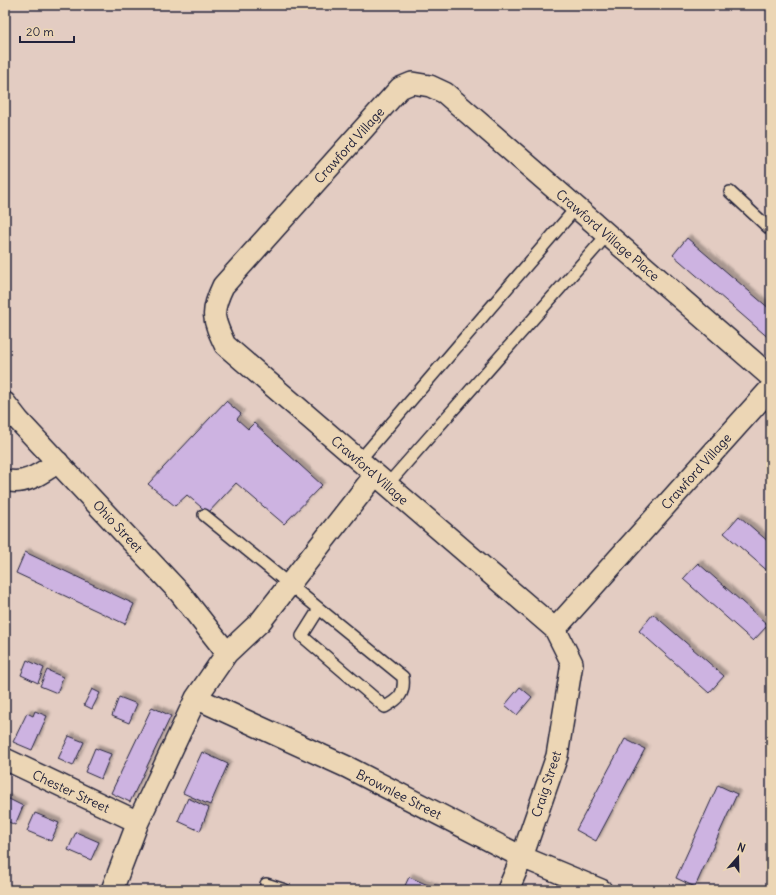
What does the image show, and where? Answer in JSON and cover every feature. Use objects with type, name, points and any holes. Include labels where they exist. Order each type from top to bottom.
[{"type":"street","name":"Crawford Village","points":[[445,93],[430,86],[412,83],[400,88],[223,286],[215,301],[214,321],[225,345],[555,630],[771,388]]},
{"type":"street","name":"Crawford Village Place","points":[[445,93],[771,377]]},
{"type":"street","name":"Ohio Street","points":[[5,403],[19,421],[180,593],[227,653]]},
{"type":"street","points":[[5,480],[18,482],[31,479],[58,462]]},
{"type":"street","points":[[112,890],[138,822],[196,698],[227,653],[260,622],[290,584],[381,480]]},
{"type":"street","name":"Craig Street","points":[[508,890],[522,857],[557,756],[572,663],[555,630]]},
{"type":"street","name":"Brownlee Street","points":[[196,698],[347,768],[522,857],[601,890]]},
{"type":"street","name":"Chester Street","points":[[5,759],[138,822]]},
{"type":"lane","points":[[730,192],[771,230]]},
{"type":"lane","points":[[359,461],[576,208]]},
{"type":"lane","points":[[381,480],[607,235]]},
{"type":"lane","points":[[204,515],[404,677],[404,688],[397,701],[385,707],[302,636],[320,609]]},
{"type":"lane","points":[[266,884],[285,890]]},
{"type":"building","points":[[687,238],[771,310],[771,340],[673,255]]},
{"type":"building","points":[[226,401],[241,414],[237,419],[248,429],[254,423],[322,485],[284,524],[236,483],[208,513],[187,495],[175,506],[148,484]]},
{"type":"building","points":[[739,516],[771,544],[771,574],[724,533]]},
{"type":"building","points":[[25,552],[134,604],[125,624],[16,573]]},
{"type":"building","points":[[698,563],[768,625],[753,641],[683,579]]},
{"type":"building","points":[[653,614],[724,676],[709,693],[639,631]]},
{"type":"building","points":[[27,660],[44,668],[38,683],[21,675]]},
{"type":"building","points":[[47,670],[63,677],[57,693],[40,686]]},
{"type":"building","points":[[520,687],[532,697],[517,715],[505,705]]},
{"type":"building","points":[[92,689],[100,693],[92,709],[84,705]]},
{"type":"building","points":[[119,697],[137,704],[129,723],[112,716]]},
{"type":"building","points":[[152,707],[171,716],[130,802],[111,793]]},
{"type":"building","points":[[35,711],[47,716],[32,750],[13,742],[27,713],[33,716]]},
{"type":"building","points":[[69,736],[84,742],[73,766],[58,759]]},
{"type":"building","points":[[625,739],[645,749],[596,841],[576,830]]},
{"type":"building","points":[[95,748],[111,754],[101,779],[85,772]]},
{"type":"building","points":[[202,752],[228,764],[210,805],[183,793]]},
{"type":"building","points":[[718,785],[737,794],[695,887],[676,878]]},
{"type":"building","points":[[5,797],[23,806],[15,825],[5,820]]},
{"type":"building","points":[[188,798],[209,808],[200,831],[178,821]]},
{"type":"building","points":[[35,813],[59,823],[51,841],[27,831]]},
{"type":"building","points":[[76,832],[99,842],[91,860],[68,850]]},
{"type":"building","points":[[409,877],[440,890],[403,890]]}]
